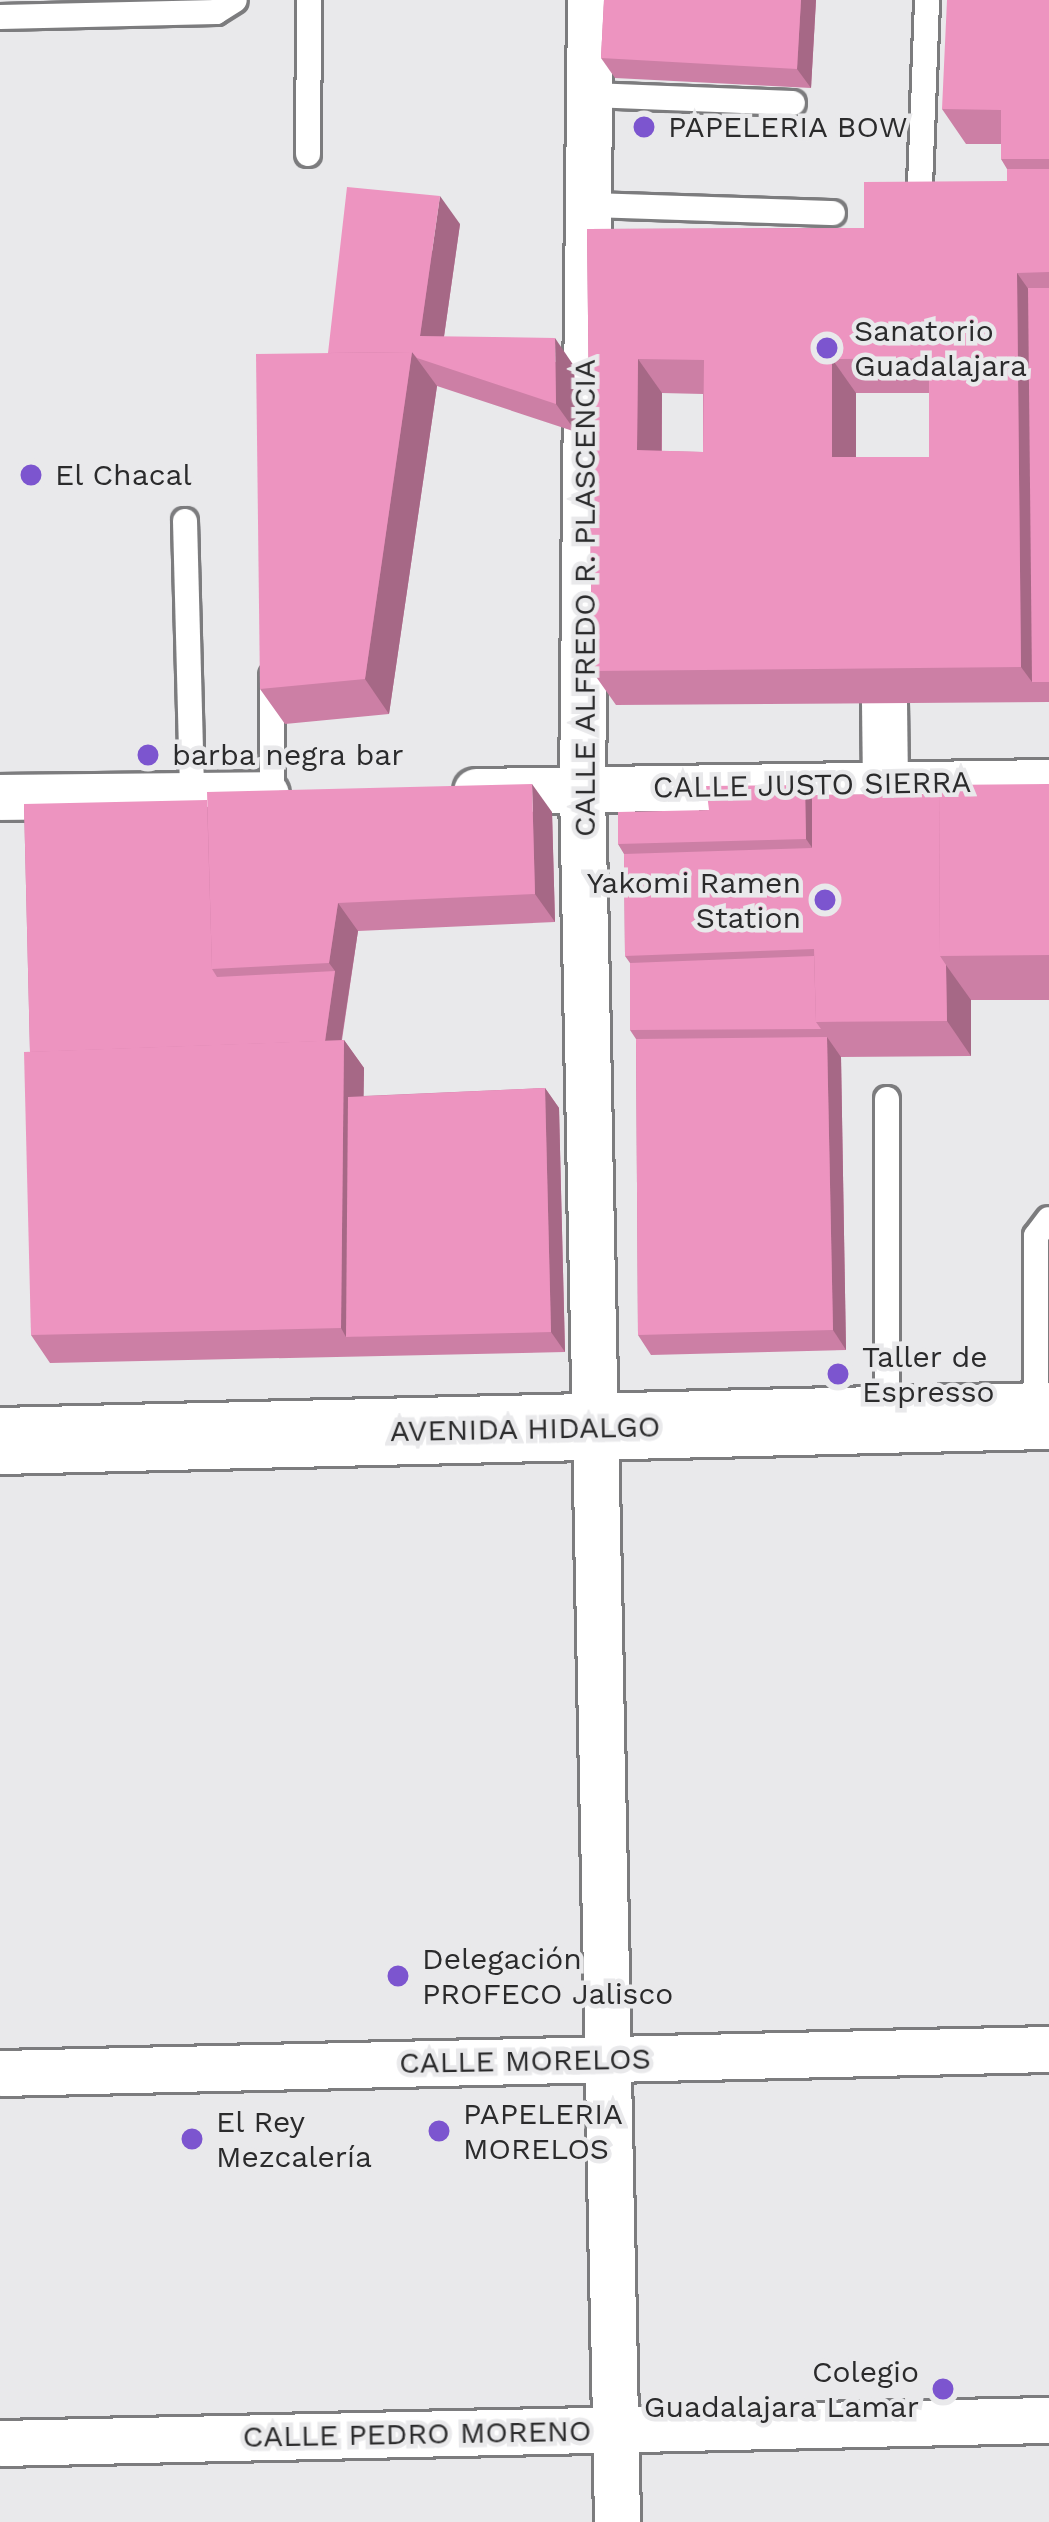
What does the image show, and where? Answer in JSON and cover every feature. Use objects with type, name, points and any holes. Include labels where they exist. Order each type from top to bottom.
[{"type":"main road","name":"AVENIDA HIDALGO","points":[[0,1441],[1043,1416]]},
{"type":"street","name":"CALLE ALFREDO R. PLASCENCIA","points":[[590,0],[582,790],[590,1427],[610,2060],[617,2522]]},
{"type":"street","points":[[884,702],[885,782]]},
{"type":"street","name":"CALLE JUSTO SIERRA","points":[[439,792],[1049,782]]},
{"type":"street","points":[[0,797],[320,793]]},
{"type":"street","name":"CALLE MORELOS","points":[[0,2073],[1049,2050]]},
{"type":"street","name":"CALLE PEDRO MORENO","points":[[0,2443],[1049,2420]]},
{"type":"lane","points":[[0,17],[216,12],[235,0]]},
{"type":"lane","points":[[308,154],[309,0]]},
{"type":"lane","points":[[920,185],[927,0]]},
{"type":"lane","points":[[591,95],[793,103]]},
{"type":"lane","points":[[589,205],[833,213]]},
{"type":"lane","points":[[185,521],[192,794]]},
{"type":"lane","points":[[272,794],[273,647]]},
{"type":"lane","points":[[887,1099],[887,1420]]},
{"type":"lane","points":[[1043,1416],[1036,1237],[1049,1219]]},
{"type":"building","points":[[604,0],[801,0],[797,69],[601,58]]},
{"type":"building","points":[[947,0],[1049,0],[1049,102],[1001,102],[1001,110],[942,109]]},
{"type":"building","points":[[1001,102],[1049,102],[1049,159],[1001,159]]},
{"type":"building","name":"Sanatorio Guadalajara","points":[[1007,169],[1049,169],[1049,272],[1017,273],[1021,667],[592,671],[587,229],[864,228],[864,182],[1007,181]],"holes":[[[929,358],[929,457],[832,457],[832,359]],[[638,359],[704,360],[703,452],[637,450]]]},
{"type":"building","points":[[347,187],[440,196],[420,336],[555,338],[556,404],[417,358],[412,352],[328,353]]},
{"type":"building","points":[[1028,288],[1049,288],[1049,682],[1032,682]]},
{"type":"building","points":[[412,352],[365,679],[260,689],[256,354]]},
{"type":"building","points":[[532,784],[535,894],[338,903],[329,963],[212,969],[207,792]]},
{"type":"building","points":[[1049,784],[1049,955],[940,956],[939,785]]},
{"type":"building","points":[[805,785],[806,839],[618,844],[618,812],[709,810],[706,786]]},
{"type":"building","points":[[939,794],[940,956],[946,965],[947,1021],[816,1022],[814,949],[625,956],[624,854],[812,848],[812,795]]},
{"type":"building","points":[[207,800],[212,969],[217,977],[335,971],[325,1041],[30,1052],[24,804]]},
{"type":"building","points":[[814,956],[816,1022],[821,1029],[630,1030],[630,963]]},
{"type":"building","points":[[827,1037],[833,1330],[638,1335],[636,1039]]},
{"type":"building","points":[[344,1040],[341,1328],[31,1335],[24,1052]]},
{"type":"building","points":[[545,1088],[551,1332],[346,1337],[348,1097]]},
{"type":"place","name":"PAPELERIA BOW","points":[[644,127]]},
{"type":"place","name":"Sanatorio Guadalajara","points":[[827,348]]},
{"type":"place","name":"El Chacal","points":[[31,475]]},
{"type":"place","name":"barba negra bar","points":[[148,755]]},
{"type":"place","name":"Yakomi Ramen Station","points":[[825,900]]},
{"type":"place","name":"Taller de Espresso","points":[[838,1374]]},
{"type":"place","name":"Delegación PROFECO Jalisco","points":[[398,1976]]},
{"type":"place","name":"PAPELERIA MORELOS","points":[[439,2131]]},
{"type":"place","name":"El Rey Mezcalería","points":[[192,2139]]},
{"type":"place","name":"Colegio Guadalajara Lamar","points":[[943,2389]]}]
